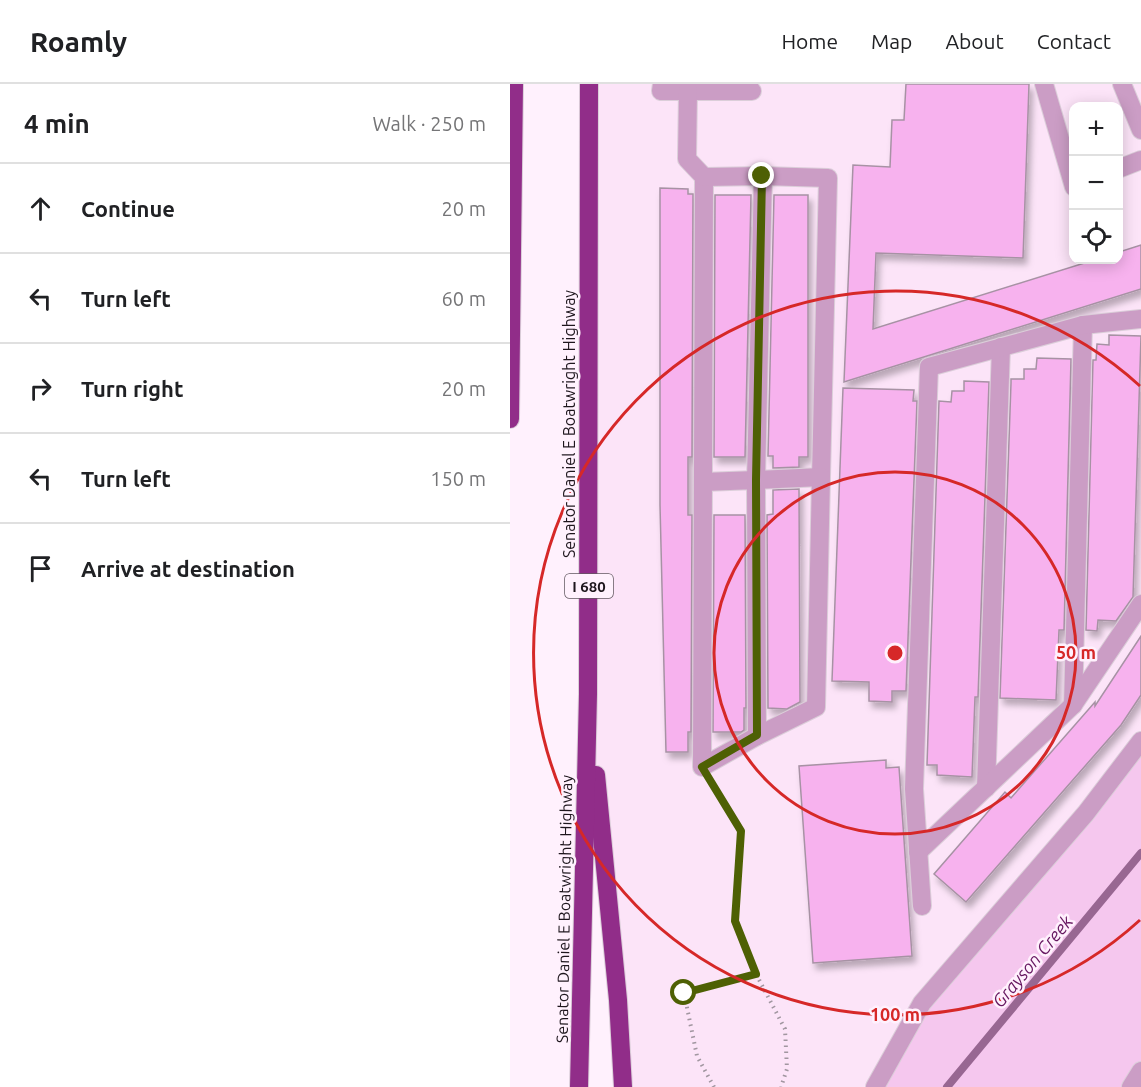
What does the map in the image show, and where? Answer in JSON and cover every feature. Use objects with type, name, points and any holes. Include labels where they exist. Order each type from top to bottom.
[{"type":"highway","points":[[510,419],[514,84]]},
{"type":"highway","name":"Senator Daniel E Boatwright Highway","points":[[579,1087],[588,694],[590,84]]},
{"type":"highway","points":[[588,694],[618,1000],[623,1087]]},
{"type":"lane","points":[[662,84],[661,91],[752,91]]},
{"type":"lane","points":[[1044,84],[1069,170]]},
{"type":"lane","points":[[1122,84],[1141,130]]},
{"type":"lane","points":[[688,91],[687,159],[704,177],[702,767]]},
{"type":"lane","points":[[1123,167],[1141,160]]},
{"type":"lane","points":[[757,735],[756,480],[762,176]]},
{"type":"lane","points":[[702,767],[757,735],[816,707],[828,178],[704,177]]},
{"type":"lane","points":[[922,906],[914,789],[929,367],[1083,325],[1141,319]]},
{"type":"lane","points":[[1073,705],[1083,325]]},
{"type":"lane","points":[[986,788],[1001,347]]},
{"type":"lane","points":[[703,482],[821,477]]},
{"type":"lane","points":[[918,852],[1073,705],[1141,604]]},
{"type":"lane","points":[[875,1087],[922,1004],[1086,813],[1141,741]]},
{"type":"lane","points":[[1131,1087],[1141,1071]]},
{"type":"path","points":[[702,767],[741,831],[735,921],[756,974],[785,1029],[787,1070],[781,1087]]},
{"type":"path","points":[[714,1087],[697,1056],[684,993],[756,974]]},
{"type":"shaded area","points":[[589,84],[1141,84],[1141,741],[875,1087],[623,1087],[618,1000],[588,694]]},
{"type":"shaded area","points":[[1141,741],[1141,1071],[1131,1087],[875,1087],[922,1003]]},
{"type":"building","points":[[906,84],[1029,84],[1023,258],[876,253],[873,329],[1081,264],[1123,264],[1123,251],[1141,245],[1141,289],[844,382],[853,165],[890,167],[892,120],[904,120]]},
{"type":"building","points":[[660,188],[688,189],[688,194],[693,194],[692,457],[688,457],[688,515],[692,515],[691,732],[688,732],[688,752],[666,752],[660,505]]},
{"type":"building","points":[[715,195],[751,195],[745,457],[714,457]]},
{"type":"building","points":[[774,195],[808,195],[808,457],[799,457],[799,467],[773,468],[773,456],[768,456]]},
{"type":"building","points":[[1109,335],[1141,336],[1133,597],[1116,621],[1098,620],[1097,631],[1086,630],[1093,360],[1096,360],[1097,344],[1109,345]]},
{"type":"building","points":[[1037,358],[1071,359],[1064,630],[1059,630],[1056,700],[1000,698],[1011,379],[1024,379],[1024,369],[1036,369]]},
{"type":"building","points":[[964,381],[989,382],[978,697],[975,697],[972,777],[937,775],[937,765],[927,765],[939,401],[951,402],[952,391],[964,391]]},
{"type":"building","points":[[843,388],[914,390],[913,401],[917,401],[906,691],[892,691],[892,702],[869,701],[869,682],[832,681]]},
{"type":"building","points":[[799,489],[800,702],[787,709],[768,708],[767,515],[773,514],[773,490]]},
{"type":"building","points":[[714,515],[745,515],[746,708],[744,708],[744,730],[741,732],[713,732]]},
{"type":"building","points":[[1141,636],[1141,695],[1121,725],[966,902],[934,874],[1005,792],[1011,798],[1095,702],[1095,706]]},
{"type":"building","points":[[886,760],[886,768],[899,767],[912,956],[813,963],[799,766]]},
{"type":"waterway","name":"Grayson Creek","points":[[947,1087],[1141,853]]},
{"type":"route","points":[[684,993],[756,974],[735,921],[741,831],[702,767],[757,735],[756,480],[762,176]]}]
